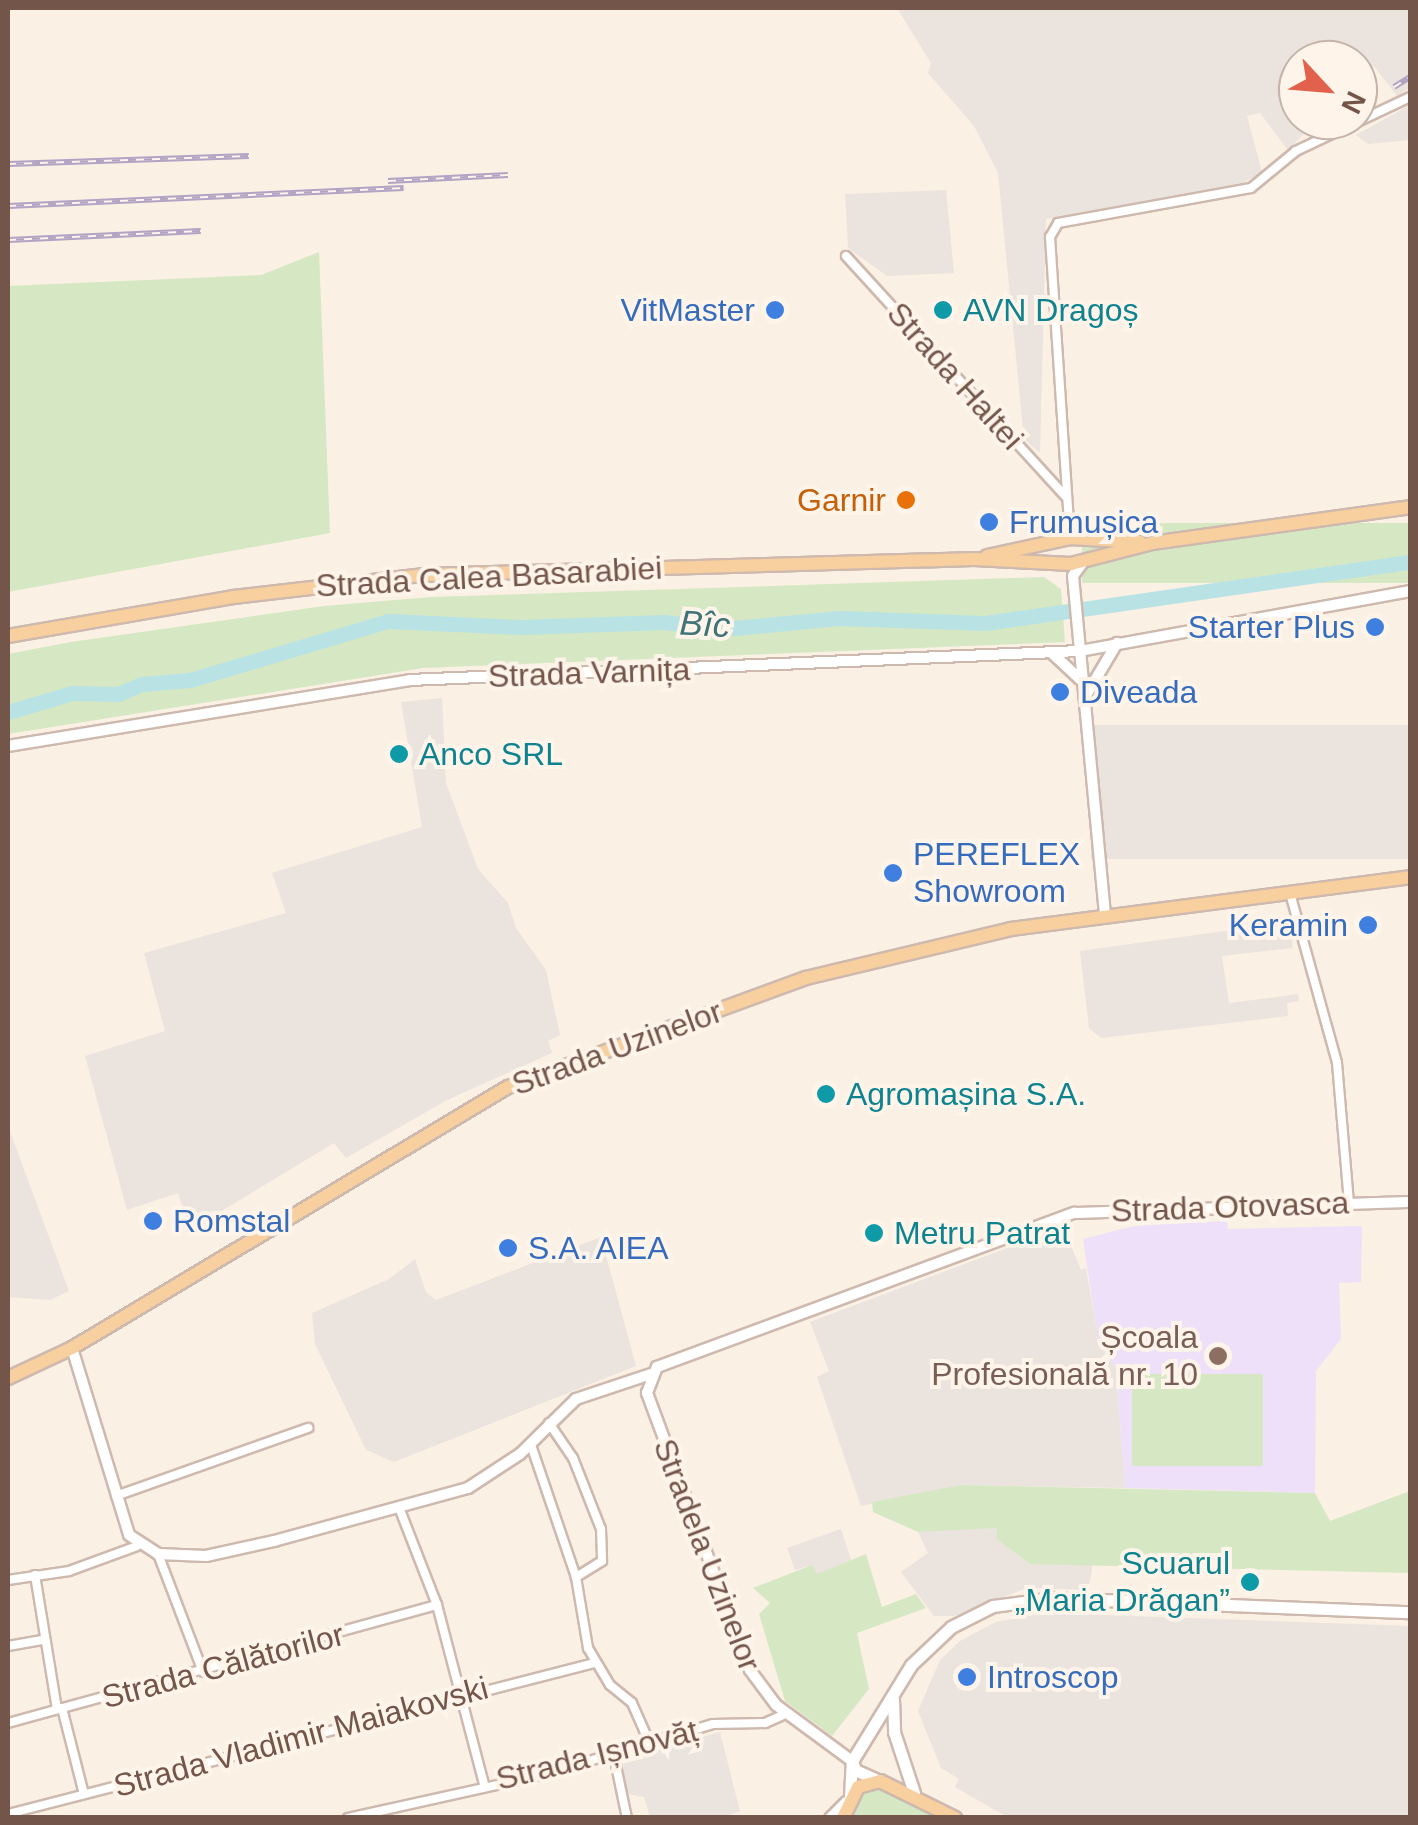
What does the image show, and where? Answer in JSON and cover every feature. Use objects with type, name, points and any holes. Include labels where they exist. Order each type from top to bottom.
[{"type":"main road","name":"Strada Calea Basarabiei","points":[[8,636],[234,597],[423,575],[974,559],[1083,562],[1152,543],[1410,507]]},
{"type":"main road","name":"Strada Calea Basarabiei","points":[[974,559],[1070,539],[1152,543]]},
{"type":"main road","points":[[1070,539],[1083,562]]},
{"type":"main road","points":[[1060,564],[1070,539]]},
{"type":"main road","name":"Strada Uzinelor","points":[[8,1378],[72,1348],[508,1087],[806,978],[971,935],[1410,878]]},
{"type":"main road","points":[[843,1818],[852,1761],[894,1690],[951,1627],[1022,1600],[1410,1612]]},
{"type":"main road","points":[[894,1690],[894,1732],[914,1793]]},
{"type":"main road","points":[[852,1761],[855,1770],[914,1793],[955,1818]]},
{"type":"main road","points":[[830,1818],[848,1799],[880,1781]]},
{"type":"street","name":"Strada Haltei","points":[[1070,539],[1050,237],[1058,223],[1251,188],[1296,151],[1410,97]]},
{"type":"street","name":"Strada Haltei","points":[[846,256],[1065,496]]},
{"type":"street","points":[[1083,562],[1074,579],[1105,917]]},
{"type":"street","points":[[1060,564],[1074,579]]},
{"type":"street","name":"Strada Varnița","points":[[8,746],[410,680],[1052,654],[1080,645],[1118,642],[1410,591]]},
{"type":"street","points":[[1083,702],[1118,642]]},
{"type":"street","points":[[1052,654],[1068,662],[1081,680]]},
{"type":"street","points":[[1290,893],[1337,1063],[1349,1204]]},
{"type":"street","name":"Strada Otovasca","points":[[137,1546],[158,1554],[206,1556],[400,1510],[468,1488],[532,1445],[576,1399],[1074,1214],[1410,1202]]},
{"type":"street","points":[[8,1580],[137,1546],[116,1496],[72,1348]]},
{"type":"street","name":"Stradela Uzinelor","points":[[654,1371],[646,1393],[689,1520],[750,1670],[786,1713],[852,1761]]},
{"type":"street","points":[[549,1423],[572,1458],[601,1529],[602,1562],[576,1577]]},
{"type":"street","points":[[116,1496],[308,1428]]},
{"type":"street","points":[[532,1445],[576,1577],[581,1626],[594,1662],[632,1704],[650,1744]]},
{"type":"street","points":[[400,1510],[438,1606],[484,1784]]},
{"type":"street","points":[[158,1554],[203,1672]]},
{"type":"street","points":[[35,1575],[43,1640],[84,1794]]},
{"type":"street","name":"Strada Călătorilor","points":[[8,1723],[438,1606]]},
{"type":"street","points":[[8,1646],[43,1640]]},
{"type":"street","name":"Strada Vladimir Maiakovski","points":[[8,1814],[458,1694],[594,1662]]},
{"type":"street","name":"Strada Ișnovăț","points":[[348,1818],[614,1756],[713,1724],[766,1724],[786,1713]]},
{"type":"street","points":[[614,1756],[627,1818]]},
{"type":"shaded area","points":[[897,8],[1410,8],[1410,88],[1397,96],[1378,71],[1378,40],[1278,40],[1278,137],[1260,113],[1247,116],[1262,172],[1243,183],[1046,219],[1040,453],[1024,439],[998,173],[974,126],[928,73],[931,63]]},
{"type":"shaded area","points":[[1410,105],[1410,140],[1368,144],[1363,140],[1378,140],[1378,123]]},
{"type":"shaded area","points":[[1280,140],[1298,140],[1288,150]]},
{"type":"shaded area","points":[[946,190],[954,273],[887,276],[848,248],[845,194]]},
{"type":"shaded area","points":[[442,698],[446,783],[478,869],[508,903],[516,928],[546,970],[560,1035],[548,1041],[552,1053],[447,1100],[346,1158],[334,1143],[190,1230],[178,1193],[127,1210],[85,1056],[165,1031],[144,953],[286,913],[272,873],[422,827],[401,702]]},
{"type":"shaded area","points":[[1091,725],[1410,725],[1410,859],[1091,859]]},
{"type":"shaded area","points":[[1290,922],[1293,948],[1222,956],[1229,1003],[1298,994],[1299,1001],[1287,1003],[1288,1016],[1101,1038],[1089,1028],[1080,951]]},
{"type":"shaded area","points":[[8,1126],[69,1291],[50,1300],[8,1297]]},
{"type":"shaded area","name":"Școala Profesională nr. 10","points":[[1227,1221],[1228,1229],[1362,1226],[1361,1282],[1339,1283],[1341,1339],[1316,1371],[1315,1493],[1125,1488],[1116,1370],[1098,1339],[1083,1239],[1134,1226]]},
{"type":"shaded area","points":[[1063,1227],[1081,1270],[1086,1268],[1097,1332],[1116,1370],[1125,1488],[961,1485],[861,1506],[817,1377],[829,1371],[810,1322]]},
{"type":"shaded area","points":[[601,1237],[636,1366],[394,1462],[366,1450],[315,1344],[312,1313],[389,1279],[415,1259],[426,1292],[436,1300]]},
{"type":"shaded area","points":[[976,1525],[997,1528],[996,1539],[1030,1564],[1093,1564],[1088,1590],[1027,1588],[955,1616],[934,1616],[901,1572],[928,1553],[918,1532]]},
{"type":"shaded area","points":[[841,1529],[851,1560],[816,1575],[812,1565],[795,1570],[787,1548]]},
{"type":"shaded area","name":"Introscop","points":[[1045,1613],[1410,1626],[1410,1817],[1007,1817],[955,1787],[959,1779],[941,1768],[918,1711],[940,1660],[960,1641],[996,1622]]},
{"type":"shaded area","points":[[720,1732],[740,1811],[725,1817],[650,1817],[644,1797],[627,1794],[622,1760]]},
{"type":"green space","points":[[319,252],[330,533],[8,592],[8,286],[261,275]]},
{"type":"green space","points":[[1082,523],[1410,523],[1410,583],[1082,583]]},
{"type":"green space","points":[[1044,577],[1061,589],[1065,642],[423,668],[8,734],[8,654],[71,642],[324,606],[431,597]]},
{"type":"green space","points":[[1132,1374],[1263,1374],[1263,1466],[1132,1466]]},
{"type":"green space","points":[[961,1485],[1315,1493],[1330,1521],[1410,1491],[1410,1573],[1030,1564],[996,1539],[997,1528],[918,1532],[873,1512],[872,1502]]},
{"type":"green space","points":[[866,1554],[882,1607],[916,1594],[926,1608],[857,1633],[869,1689],[832,1736],[785,1701],[759,1614],[770,1603],[753,1588],[812,1565],[817,1574]]},
{"type":"green space","points":[[882,1788],[940,1818],[850,1818],[860,1795]]},
{"type":"waterway","name":"Bîc","points":[[8,712],[72,693],[118,694],[142,684],[190,680],[388,621],[521,627],[664,622],[723,629],[840,618],[985,623],[1410,562]]},
{"type":"railway","points":[[1394,87],[1410,77]]},
{"type":"railway","points":[[8,164],[249,156]]},
{"type":"railway","points":[[388,181],[508,175]]},
{"type":"railway","points":[[8,206],[404,188]]},
{"type":"railway","points":[[8,240],[201,231]]},
{"type":"place","name":"VitMaster","points":[[775,310]]},
{"type":"place","name":"AVN Dragoș","points":[[943,310]]},
{"type":"place","name":"Garnir","points":[[906,500]]},
{"type":"place","name":"Frumușica","points":[[989,522]]},
{"type":"place","name":"Starter Plus","points":[[1375,627]]},
{"type":"place","name":"Diveada","points":[[1060,692]]},
{"type":"place","name":"Anco SRL","points":[[399,754]]},
{"type":"place","name":"PEREFLEX Showroom","points":[[893,873]]},
{"type":"place","name":"Keramin","points":[[1368,925]]},
{"type":"place","name":"Agromașina S.A.","points":[[826,1094]]},
{"type":"place","name":"Romstal","points":[[153,1221]]},
{"type":"place","name":"Metru Patrat","points":[[874,1233]]},
{"type":"place","name":"S.A. AIEA","points":[[508,1248]]},
{"type":"place","name":"Școala Profesională nr. 10","points":[[1218,1356]]},
{"type":"place","name":"Scuarul „Maria Drăgan”","points":[[1250,1582]]},
{"type":"place","name":"Introscop","points":[[967,1677]]}]
